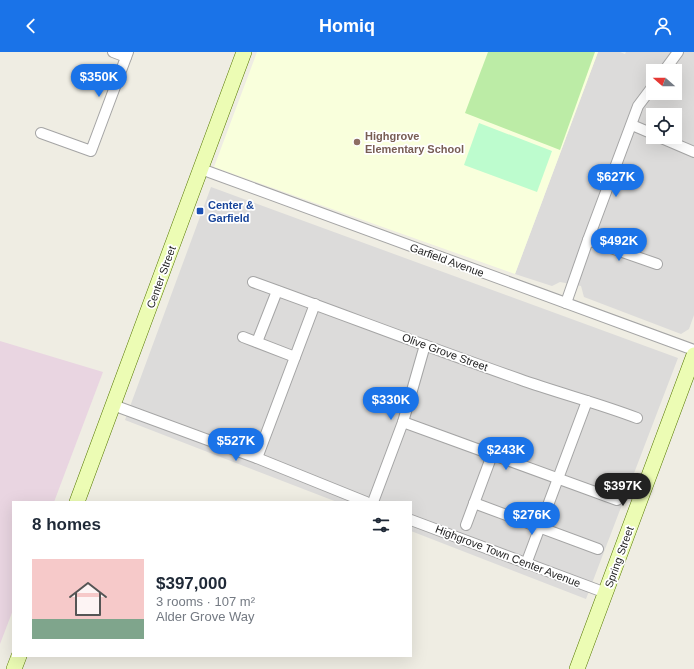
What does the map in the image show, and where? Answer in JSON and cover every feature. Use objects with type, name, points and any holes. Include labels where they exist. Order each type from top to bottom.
[{"type":"main road","name":"Center Street","points":[[77,501],[244,52]]},
{"type":"main road","name":"Spring Street","points":[[577,669],[694,355]]},
{"type":"main road","points":[[14,669],[19,657]]},
{"type":"street","points":[[41,133],[91,151],[127,54],[113,52]]},
{"type":"street","points":[[669,64],[678,52]]},
{"type":"street","points":[[566,303],[588,240],[632,126],[638,106],[646,95]]},
{"type":"street","points":[[632,126],[646,131]]},
{"type":"street","points":[[675,144],[694,152]]},
{"type":"street","name":"Garfield Avenue","points":[[201,169],[694,350]]},
{"type":"street","points":[[588,240],[657,264]]},
{"type":"street","name":"Olive Grove Street","points":[[254,282],[556,392],[599,404],[637,418]]},
{"type":"street","points":[[257,342],[277,290]]},
{"type":"street","points":[[257,458],[314,304]]},
{"type":"street","points":[[243,337],[295,357]]},
{"type":"street","points":[[373,501],[402,422],[425,345]]},
{"type":"street","points":[[526,564],[587,401]]},
{"type":"street","points":[[113,405],[257,458],[364,501]]},
{"type":"street","points":[[402,422],[617,500]]},
{"type":"street","points":[[466,525],[492,454]]},
{"type":"street","points":[[474,503],[598,550]]},
{"type":"street","name":"Highgrove Town Center Avenue","points":[[412,520],[606,593]]},
{"type":"shaded area","points":[[257,52],[598,52],[515,274],[214,167]]},
{"type":"shaded area","points":[[598,52],[620,52],[625,54],[626,52],[694,52],[694,315],[689,329],[681,334],[584,297],[581,286],[560,282],[552,286],[515,274]]},
{"type":"shaded area","points":[[211,187],[678,358],[586,599],[412,531],[412,501],[334,501],[125,420]]},
{"type":"shaded area","points":[[0,341],[103,372],[54,501],[12,501],[12,613],[0,644]]},
{"type":"green space","points":[[488,52],[595,52],[560,150],[465,113]]},
{"type":"green space","points":[[479,123],[552,151],[537,192],[464,165]]},
{"type":"place","name":"Highgrove Elementary School","points":[[357,142]]},
{"type":"place","name":"Center & Garfield","points":[[200,211]]}]
